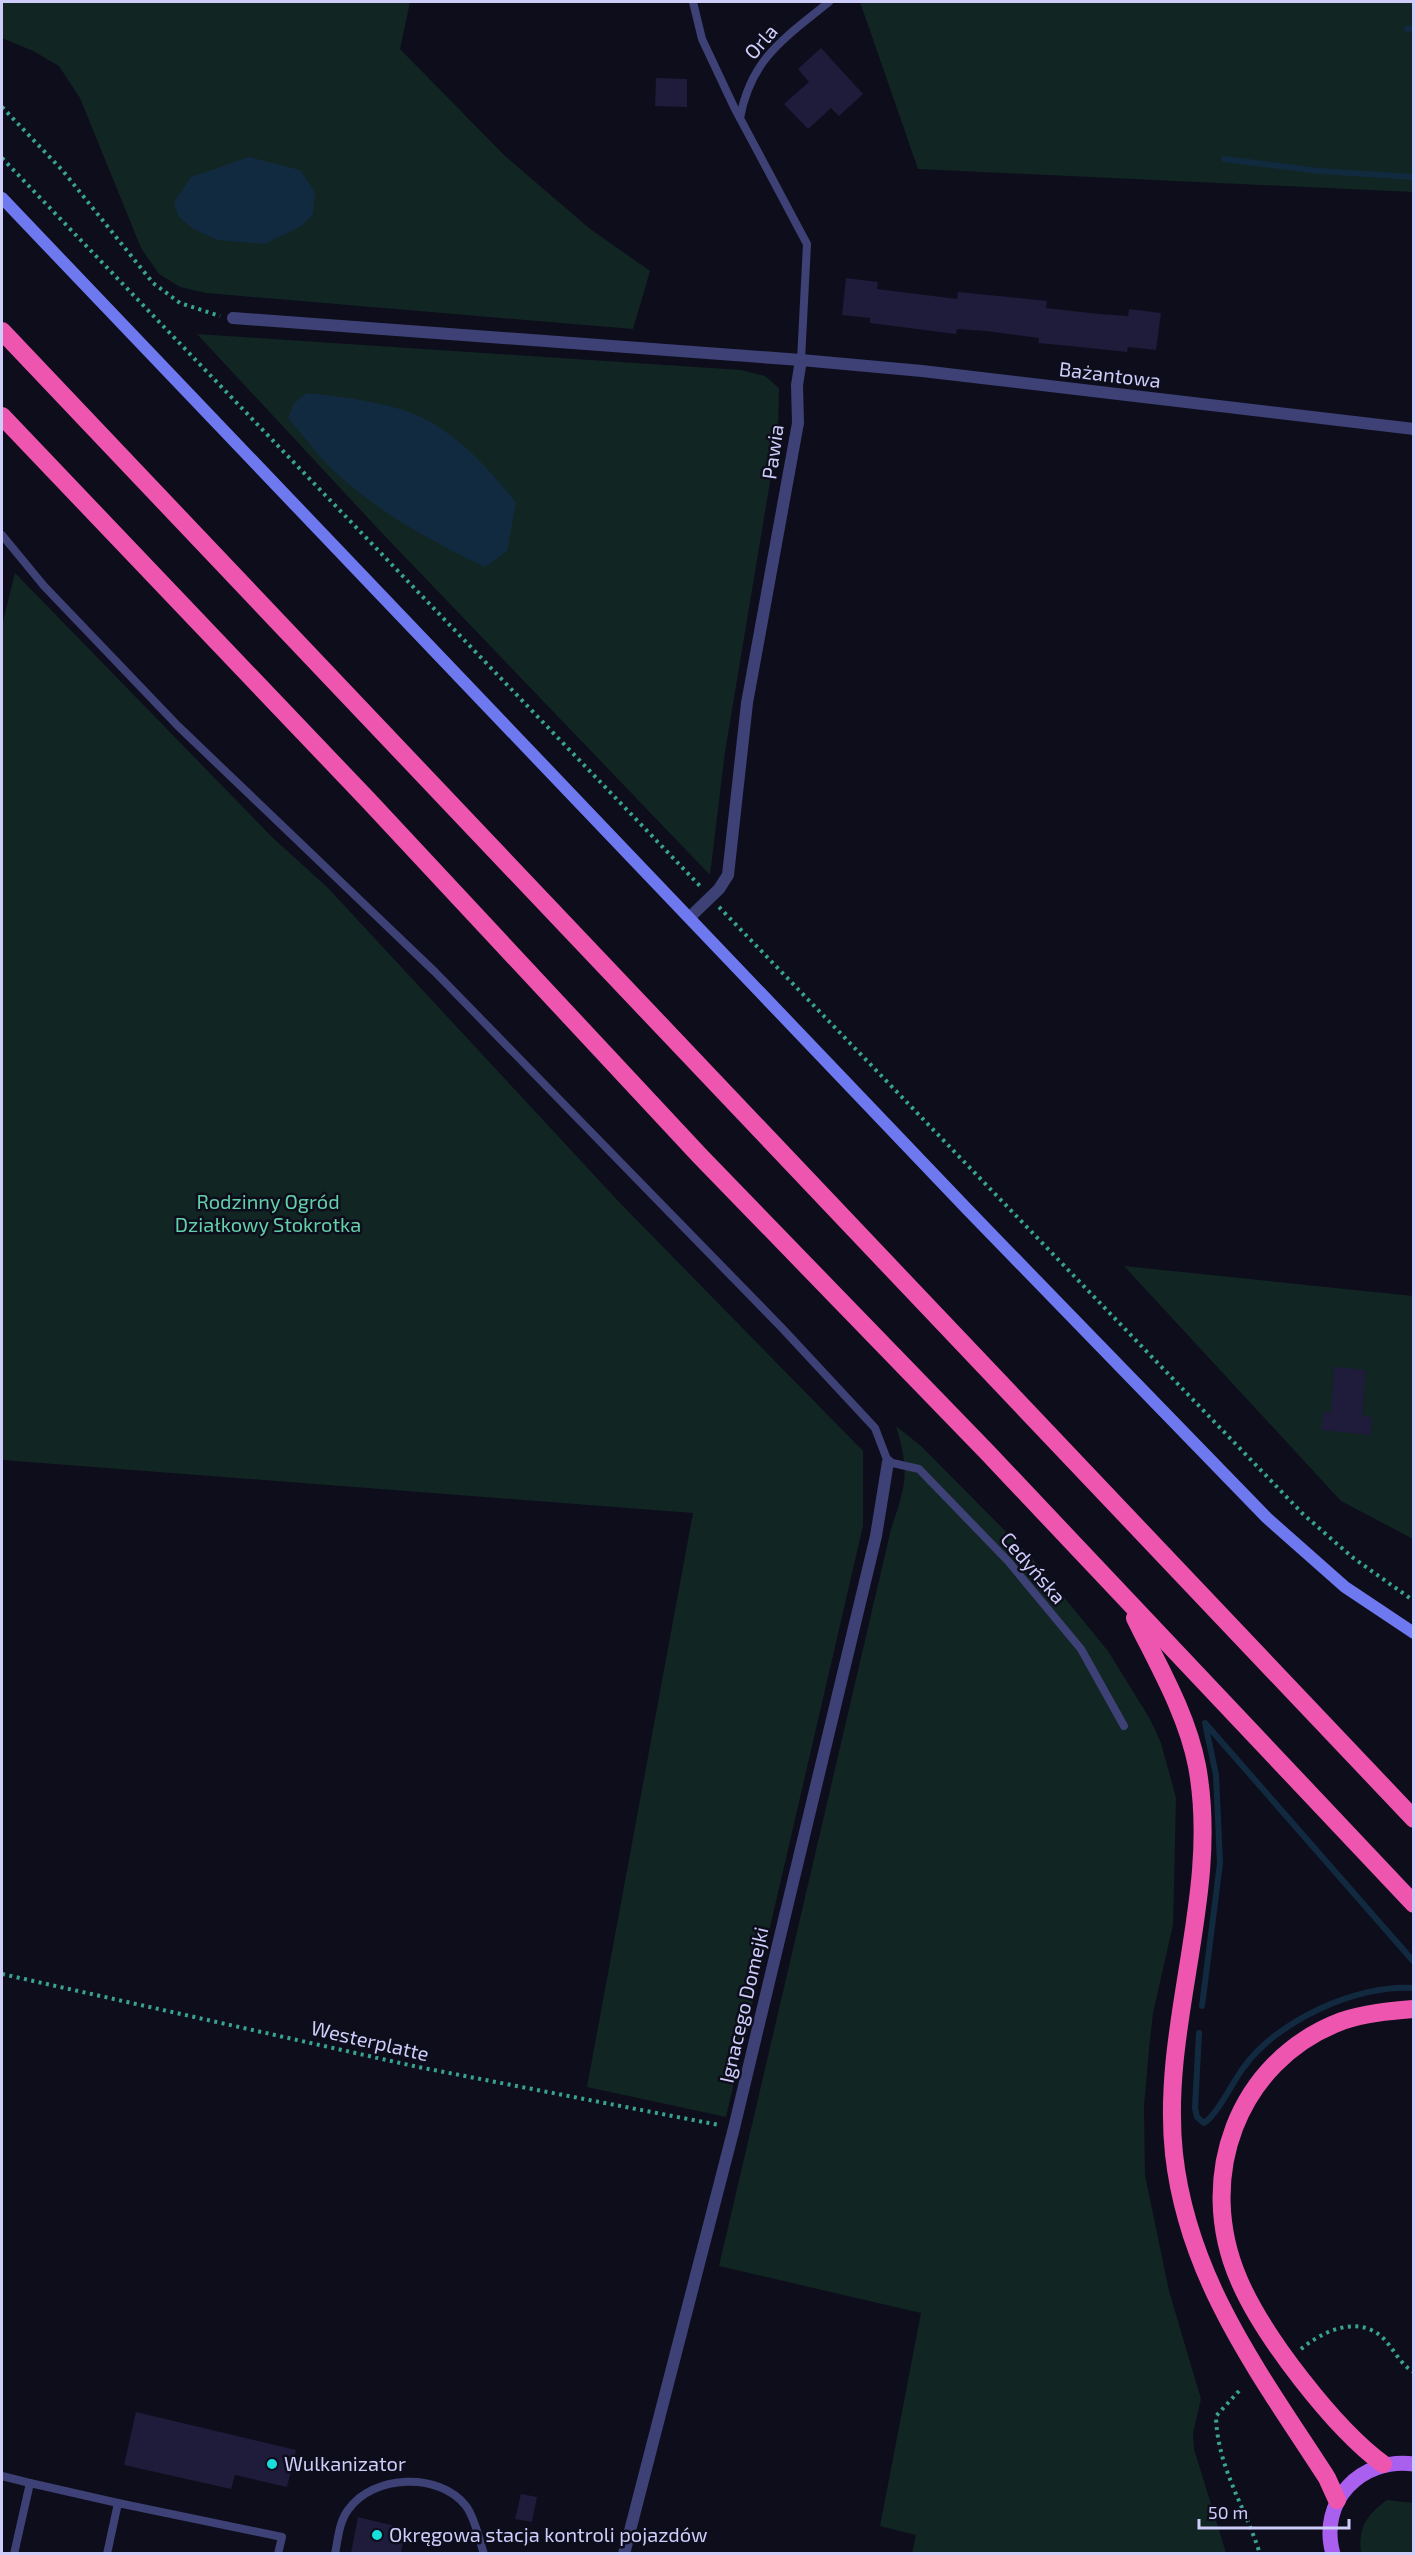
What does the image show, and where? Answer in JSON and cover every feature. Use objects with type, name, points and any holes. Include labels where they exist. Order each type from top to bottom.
[{"type":"highway","points":[[2,330],[1413,1819]]},
{"type":"highway","points":[[2,416],[377,810],[700,1156],[987,1452],[1413,1904]]},
{"type":"highway","points":[[1128,1602],[1187,1730],[1197,1765],[1203,1819],[1199,1879],[1175,2060],[1172,2105],[1173,2152],[1187,2226],[1229,2327],[1327,2478],[1337,2500]]},
{"type":"highway","points":[[1383,2464],[1365,2450],[1333,2417],[1291,2364],[1256,2312],[1239,2280],[1227,2243],[1222,2216],[1222,2179],[1225,2152],[1236,2121],[1255,2088],[1279,2061],[1309,2037],[1343,2021],[1378,2013],[1413,2009]]},
{"type":"main road","points":[[2,198],[967,1209],[1267,1518],[1345,1587],[1413,1633]]},
{"type":"main road","points":[[1333,2553],[1329,2528],[1337,2500],[1356,2477],[1383,2464],[1413,2464]]},
{"type":"street","name":"Bażantowa","points":[[233,318],[922,371],[1413,429]]},
{"type":"street","name":"Pawia","points":[[690,917],[719,890],[728,875],[747,703],[798,423],[797,385],[801,360]]},
{"type":"street","name":"Ignacego Domejki","points":[[624,2553],[734,2128],[876,1536],[888,1462]]},
{"type":"lane","name":"Pawia","points":[[693,2],[702,39],[740,119],[807,244],[801,360]]},
{"type":"lane","name":"Orla","points":[[740,119],[744,95],[762,60],[829,2]]},
{"type":"lane","points":[[2,535],[44,586],[178,726],[435,972],[782,1328],[875,1428],[888,1462]]},
{"type":"lane","name":"Cedyńska","points":[[888,1462],[919,1469],[1008,1561],[1081,1649],[1124,1726]]},
{"type":"lane","points":[[2,2476],[282,2537],[278,2553]]},
{"type":"lane","points":[[335,2553],[341,2522],[348,2509],[368,2493],[397,2482],[441,2487],[466,2506],[484,2553]]},
{"type":"lane","points":[[14,2553],[30,2483]]},
{"type":"lane","points":[[107,2553],[118,2503]]},
{"type":"path","points":[[2,107],[56,164],[153,283],[180,303],[233,318]]},
{"type":"path","name":"Westerplatte","points":[[2,1974],[418,2067],[734,2128]]},
{"type":"path","points":[[1301,2349],[1331,2330],[1366,2327],[1382,2337],[1413,2372]]},
{"type":"path","points":[[1239,2391],[1216,2416],[1216,2438],[1223,2466],[1260,2553]]},
{"type":"green space","points":[[2,2],[410,2],[400,49],[505,156],[589,228],[650,271],[633,329],[206,293],[180,287],[159,274],[141,248],[80,98],[59,66],[33,51],[2,38]]},
{"type":"green space","points":[[860,2],[1413,2],[1413,192],[918,169]]},
{"type":"green space","points":[[197,334],[741,370],[765,376],[779,388],[778,434],[725,752],[710,875],[381,532]]},
{"type":"green space","name":"Rodzinny Ogród Działkowy Stokrotka","points":[[15,573],[273,838],[328,888],[620,1203],[863,1451],[863,1526],[726,2117],[587,2087],[693,1513],[2,1460],[2,625]]},
{"type":"green space","points":[[1124,1266],[1413,1296],[1413,1539],[1341,1501]]},
{"type":"green space","points":[[896,1426],[921,1446],[1032,1558],[1108,1651],[1150,1719],[1161,1743],[1176,1798],[1173,1925],[1153,2013],[1144,2106],[1145,2175],[1169,2291],[1201,2399],[1193,2433],[1194,2449],[1226,2553],[912,2553],[916,2535],[880,2526],[921,2313],[719,2266],[891,1529],[903,1489],[905,1467]]},
{"type":"green space","points":[[1387,2500],[1413,2503],[1413,2553],[1361,2553],[1362,2529],[1374,2511]]},
{"type":"water","points":[[249,157],[300,170],[315,192],[313,214],[302,226],[264,244],[218,240],[193,229],[178,216],[174,202],[191,177]]},
{"type":"water","points":[[307,393],[386,405],[429,421],[454,438],[487,469],[516,503],[507,551],[485,567],[425,536],[386,512],[350,485],[327,464],[288,418],[294,403]]},
{"type":"building","points":[[821,48],[863,94],[839,116],[831,108],[808,129],[784,104],[809,82],[798,69]]},
{"type":"building","points":[[656,78],[687,79],[687,107],[655,106]]},
{"type":"building","points":[[846,278],[878,282],[877,289],[957,299],[958,292],[1047,301],[1046,308],[1099,314],[1128,316],[1129,309],[1161,313],[1156,350],[1128,347],[1127,352],[1038,343],[1039,338],[986,331],[957,329],[956,334],[870,323],[870,318],[842,315]]},
{"type":"building","points":[[1334,1367],[1366,1370],[1362,1416],[1372,1417],[1371,1435],[1321,1430],[1323,1412],[1331,1413]]},
{"type":"building","points":[[136,2412],[296,2450],[287,2487],[235,2475],[231,2489],[124,2465]]},
{"type":"building","points":[[521,2494],[537,2497],[532,2522],[515,2519]]},
{"type":"building","name":"Okręgowa stacja kontroli pojazdów","points":[[358,2517],[395,2526],[393,2534],[404,2536],[401,2553],[351,2553]]},
{"type":"waterway","points":[[1407,29],[1414,28]]},
{"type":"waterway","points":[[1224,159],[1319,171],[1414,177]]},
{"type":"waterway","points":[[1202,2006],[1220,1863],[1216,1775],[1205,1723],[1414,1962]]},
{"type":"waterway","points":[[1199,2033],[1195,2108],[1197,2117],[1204,2123],[1215,2112],[1244,2067],[1258,2050],[1297,2021],[1344,1999],[1368,1992],[1392,1988],[1414,1988]]},
{"type":"place","name":"Wulkanizator","points":[[272,2464]]},
{"type":"place","name":"Okręgowa stacja kontroli pojazdów","points":[[377,2535]]}]
